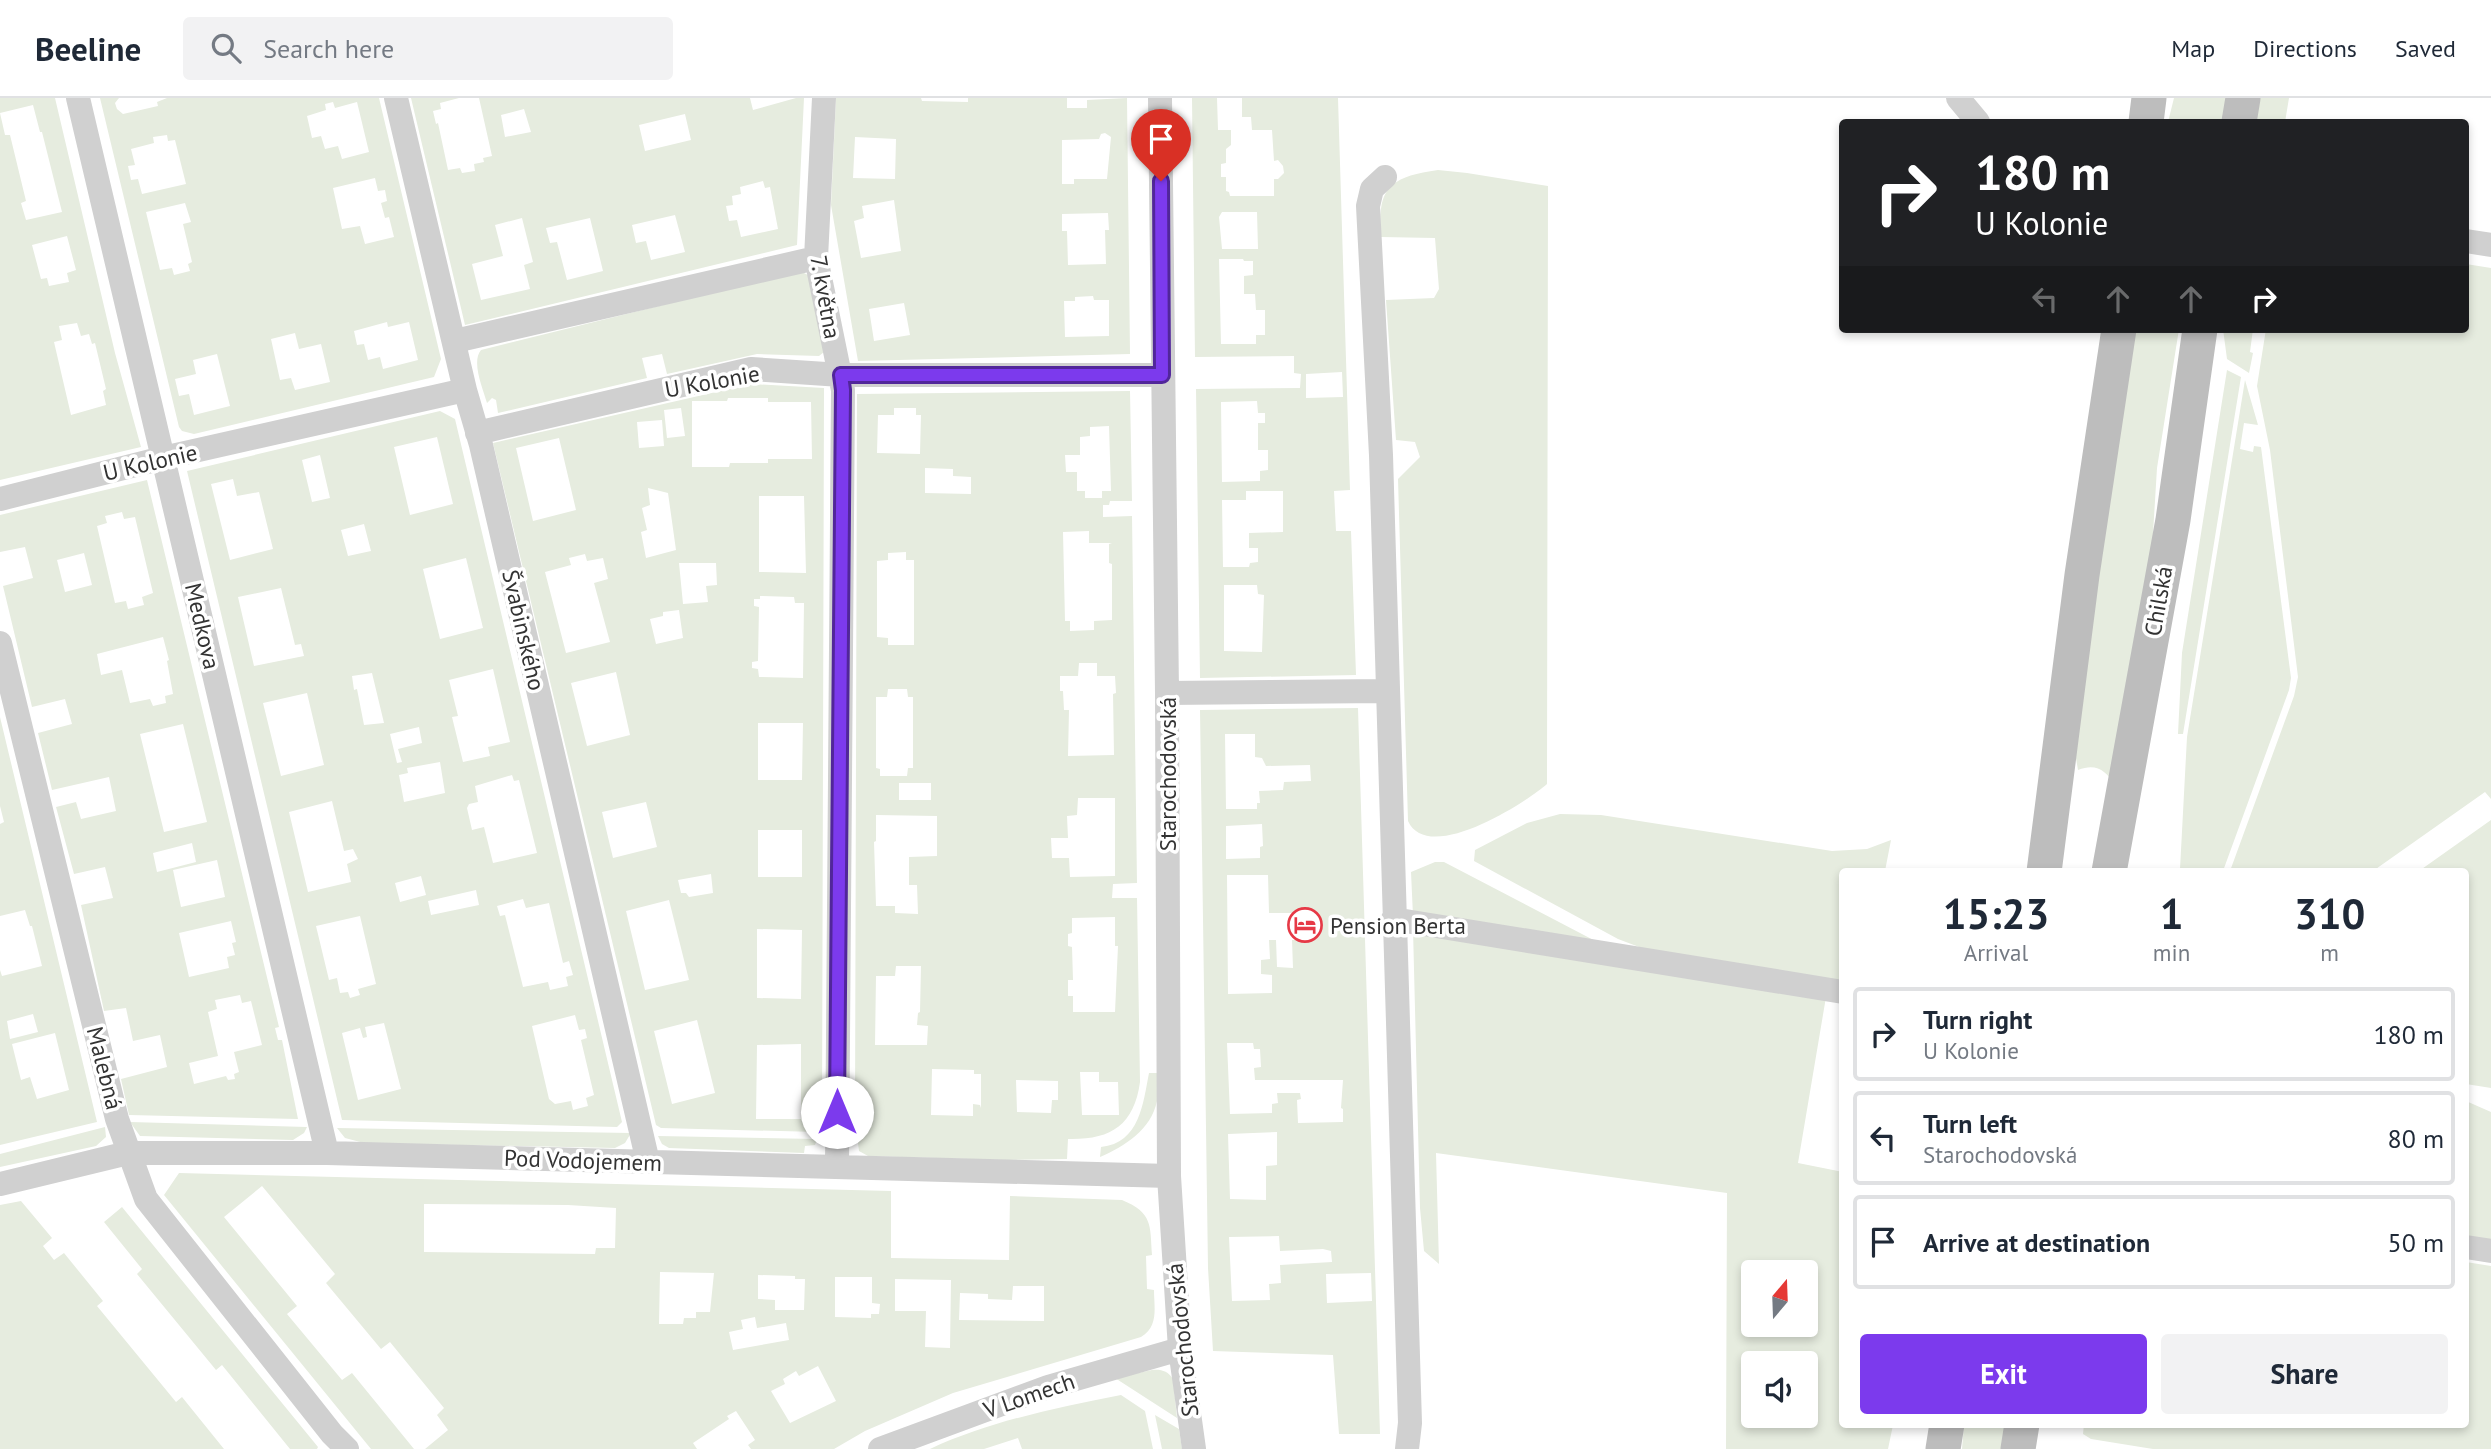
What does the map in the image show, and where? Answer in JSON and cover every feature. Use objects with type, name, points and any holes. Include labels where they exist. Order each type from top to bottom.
[{"type":"main road","points":[[2146,119],[2149,98]]},
{"type":"main road","points":[[2240,119],[2243,98]]},
{"type":"main road","points":[[2044,868],[2082,575],[2118,333]]},
{"type":"main road","name":"Chilská","points":[[2110,868],[2173,520],[2199,333]]},
{"type":"main road","points":[[1943,1449],[1946,1428]]},
{"type":"main road","points":[[2018,1449],[2021,1428]]},
{"type":"street","name":"Medkova","points":[[78,98],[327,1153]]},
{"type":"street","name":"Švabinského","points":[[396,98],[648,1162]]},
{"type":"street","name":"7. května","points":[[824,98],[816,258],[841,375],[843,404],[837,1167]]},
{"type":"street","name":"Starochodovská","points":[[1160,98],[1169,1176],[1180,1349],[1194,1449]]},
{"type":"street","points":[[1958,98],[1976,119]]},
{"type":"street","points":[[1385,177],[1372,189],[1368,206],[1381,455],[1410,1423],[1407,1449]]},
{"type":"street","points":[[2469,241],[2491,245]]},
{"type":"street","points":[[454,341],[816,258]]},
{"type":"street","name":"U Kolonie","points":[[477,433],[751,369],[841,375],[1162,375]]},
{"type":"street","name":"U Kolonie","points":[[0,499],[163,458],[465,390]]},
{"type":"street","name":"Malebná","points":[[0,643],[117,1119],[146,1199],[335,1444]]},
{"type":"street","points":[[1167,694],[1386,691]]},
{"type":"street","points":[[1394,919],[1839,991]]},
{"type":"street","name":"Pod Vodojemem","points":[[0,1184],[128,1153],[327,1153],[1169,1176]]},
{"type":"street","points":[[2469,1247],[2491,1251]]},
{"type":"street","name":"V Lomech","points":[[880,1449],[1048,1387],[1180,1349]]},
{"type":"shaded area","points":[[0,98],[55,98],[115,353],[141,447],[0,480]],"holes":[[[33,105],[62,212],[26,220],[21,203],[26,201],[10,135],[5,135],[0,113]],[[67,236],[76,270],[67,273],[69,282],[49,286],[47,278],[41,279],[32,245]],[[77,323],[81,336],[89,334],[92,344],[95,343],[106,389],[103,391],[106,405],[71,415],[54,342],[62,340],[59,326]]]},
{"type":"shaded area","points":[[100,98],[119,98],[115,103],[123,114],[158,106],[157,102],[167,98],[379,98],[441,359],[434,377],[194,434],[182,431]],"holes":[[[333,102],[335,108],[357,102],[369,152],[342,159],[338,146],[325,149],[321,136],[312,138],[307,116],[326,110],[325,104]],[[167,135],[168,141],[175,140],[186,184],[142,194],[138,179],[131,180],[128,166],[135,165],[131,149],[154,143],[153,137]],[[375,178],[378,191],[385,190],[387,201],[381,203],[385,218],[389,217],[394,237],[365,244],[360,226],[342,229],[333,188]],[[185,203],[191,222],[183,224],[192,262],[188,264],[190,271],[174,275],[172,268],[160,270],[146,212]],[[387,322],[388,327],[409,322],[418,360],[383,369],[380,357],[368,360],[364,344],[357,345],[354,331]],[[295,333],[299,349],[321,344],[330,382],[295,390],[291,378],[280,380],[271,339]],[[217,354],[230,406],[194,415],[189,394],[179,396],[175,379],[196,374],[193,360]]]},
{"type":"shaded area","points":[[411,98],[459,98],[440,103],[441,109],[433,111],[448,170],[460,168],[462,173],[475,171],[474,164],[484,162],[483,158],[492,156],[479,98],[750,98],[753,110],[804,98],[797,245],[465,325]],"holes":[[[524,109],[531,132],[505,137],[501,115]],[[685,114],[691,140],[645,151],[639,125]],[[763,181],[765,188],[770,187],[778,229],[741,237],[737,220],[729,221],[726,206],[733,205],[732,196],[741,194],[740,187]],[[675,215],[685,252],[651,260],[646,241],[636,243],[632,225]],[[522,218],[533,262],[524,265],[530,289],[481,300],[472,264],[503,256],[495,225]],[[590,218],[603,271],[567,280],[557,242],[550,243],[546,228]]]},
{"type":"shaded area","points":[[836,98],[921,98],[922,101],[968,102],[968,98],[1067,98],[1067,108],[1087,108],[1087,100],[1127,98],[1130,354],[858,361],[831,205]],"holes":[[[1105,133],[1111,137],[1107,179],[1074,179],[1074,184],[1062,184],[1062,140],[1099,139],[1101,134]],[[855,137],[896,139],[895,179],[853,178]],[[894,200],[901,251],[861,258],[854,221],[864,218],[862,206]],[[1108,213],[1109,230],[1105,230],[1106,264],[1068,265],[1067,231],[1062,231],[1062,214]],[[1093,296],[1094,300],[1109,300],[1109,336],[1065,337],[1064,301],[1075,301],[1075,297]],[[904,303],[910,335],[874,341],[869,309]]]},
{"type":"shaded area","points":[[1192,98],[1217,98],[1218,130],[1231,130],[1231,145],[1226,149],[1226,163],[1221,164],[1221,177],[1226,177],[1226,191],[1230,196],[1274,196],[1274,179],[1284,173],[1278,160],[1274,161],[1272,130],[1252,130],[1251,117],[1242,117],[1242,98],[1338,98],[1350,490],[1334,491],[1336,531],[1351,531],[1356,675],[1200,678],[1196,389],[1300,388],[1301,374],[1294,373],[1294,356],[1195,357]],"holes":[[[1222,212],[1257,212],[1258,249],[1222,249],[1219,217]],[[1219,259],[1253,261],[1253,275],[1244,276],[1244,294],[1255,294],[1256,310],[1265,310],[1265,335],[1256,335],[1256,344],[1221,344]],[[1342,372],[1343,397],[1306,398],[1306,374]],[[1257,401],[1258,413],[1265,413],[1265,423],[1258,423],[1258,450],[1268,450],[1268,470],[1260,471],[1260,481],[1222,482],[1221,402]],[[1246,491],[1283,491],[1283,532],[1249,533],[1249,548],[1258,548],[1258,562],[1250,563],[1249,567],[1223,567],[1222,500],[1246,500]],[[1224,585],[1257,585],[1258,594],[1264,595],[1262,652],[1224,651]]]},
{"type":"shaded area","points":[[2174,98],[2230,98],[2226,119],[2169,119]]},
{"type":"shaded area","points":[[2259,98],[2289,98],[2286,119],[2256,119]]},
{"type":"shaded area","points":[[1438,170],[1548,186],[1547,784],[1498,816],[1455,834],[1435,837],[1419,833],[1408,821],[1398,479],[1420,457],[1415,442],[1396,440],[1386,300],[1434,298],[1439,289],[1435,238],[1381,237],[1380,220],[1384,196],[1397,181]]},
{"type":"shaded area","points":[[2469,264],[2491,268],[2491,799],[2485,792],[2377,868],[2231,868],[2294,696],[2298,677],[2270,450],[2257,386],[2265,333],[2469,333]]},
{"type":"shaded area","points":[[800,271],[814,278],[824,352],[819,356],[757,354],[667,374],[662,354],[642,358],[647,378],[498,413],[496,400],[492,398],[487,403],[477,368],[481,350]]},
{"type":"shaded area","points":[[2133,333],[2178,333],[2157,468],[2152,550],[2115,786],[2100,769],[2090,767],[2078,770],[2073,741]]},
{"type":"shaded area","points":[[2224,333],[2252,333],[2250,352],[2253,353],[2249,373],[2227,359]]},
{"type":"shaded area","points":[[2227,370],[2241,377],[2183,734],[2178,734],[2182,653]]},
{"type":"shaded area","points":[[2245,380],[2258,425],[2244,423],[2240,449],[2253,452],[2254,446],[2261,447],[2291,678],[2224,868],[2180,868],[2187,737]]},
{"type":"shaded area","points":[[751,384],[824,388],[822,1128],[817,1132],[661,1128],[656,1125],[493,443]],"holes":[[[768,398],[768,402],[811,402],[812,459],[768,459],[768,463],[692,467],[692,401]],[[681,408],[685,436],[667,438],[664,410]],[[662,420],[664,446],[639,448],[637,422]],[[559,438],[576,510],[533,521],[516,448]],[[648,488],[668,493],[676,550],[646,558],[641,532],[647,530],[642,508],[650,505]],[[759,496],[804,496],[806,573],[759,572]],[[585,554],[587,561],[603,558],[608,579],[594,583],[610,642],[566,653],[545,572],[571,565],[569,558]],[[679,563],[716,563],[717,585],[706,586],[708,602],[683,604]],[[760,596],[794,597],[795,603],[804,603],[803,678],[759,677],[758,669],[752,668],[752,662],[758,661],[759,607],[754,606],[754,599],[760,599]],[[679,610],[683,638],[656,644],[650,619],[663,616],[663,612]],[[616,672],[630,735],[587,746],[571,683]],[[758,723],[803,723],[802,780],[758,780]],[[646,802],[657,847],[613,858],[602,812]],[[758,830],[802,830],[802,877],[758,877]],[[711,874],[713,893],[689,897],[686,893],[681,893],[678,880]],[[669,900],[689,980],[645,990],[626,911]],[[757,929],[802,930],[801,999],[757,998]],[[697,1020],[715,1093],[672,1104],[654,1031]],[[801,1044],[801,1119],[756,1119],[757,1045]]]},
{"type":"shaded area","points":[[1130,391],[1132,501],[1110,501],[1109,505],[1103,505],[1103,517],[1132,516],[1137,883],[1113,884],[1112,898],[1137,898],[1140,1082],[1137,1097],[1126,1120],[1108,1133],[1096,1137],[1068,1139],[1067,1159],[868,1156],[859,1151],[855,1120],[857,394]],"holes":[[[894,408],[916,408],[916,415],[921,415],[920,454],[877,453],[878,415],[894,415]],[[1109,426],[1111,491],[1102,491],[1102,498],[1085,498],[1085,491],[1077,491],[1077,472],[1066,472],[1065,455],[1080,455],[1080,437],[1090,436],[1090,427]],[[925,468],[953,469],[953,476],[971,477],[971,494],[925,493]],[[1089,531],[1089,543],[1112,543],[1109,544],[1109,563],[1112,564],[1112,620],[1094,621],[1094,630],[1070,631],[1070,621],[1065,621],[1063,532]],[[906,552],[906,560],[914,560],[914,645],[888,645],[888,638],[877,637],[877,561],[888,560],[888,553]],[[1079,663],[1097,663],[1097,676],[1115,676],[1114,755],[1068,756],[1069,710],[1064,710],[1063,691],[1060,691],[1060,676],[1078,676]],[[888,689],[907,689],[908,697],[913,697],[913,768],[908,768],[907,776],[880,776],[880,769],[876,768],[876,697],[887,697]],[[899,783],[931,783],[931,800],[899,800]],[[1078,798],[1115,798],[1115,876],[1070,877],[1069,858],[1052,858],[1051,838],[1068,838],[1067,816],[1077,815]],[[876,815],[937,816],[937,856],[909,857],[909,885],[917,885],[918,914],[895,913],[895,906],[876,906]],[[1115,917],[1115,946],[1118,946],[1115,1012],[1073,1012],[1073,996],[1068,996],[1068,980],[1073,980],[1072,947],[1068,946],[1068,934],[1072,933],[1072,918]],[[896,966],[921,966],[920,1012],[917,1025],[928,1026],[927,1045],[875,1045],[876,976],[895,976]],[[932,1069],[974,1070],[974,1074],[981,1074],[981,1108],[980,1105],[973,1104],[973,1116],[931,1115]],[[1080,1072],[1099,1072],[1099,1082],[1118,1082],[1119,1115],[1082,1115]],[[1016,1080],[1058,1081],[1058,1100],[1052,1100],[1051,1113],[1017,1112]]]},
{"type":"shaded area","points":[[440,411],[455,419],[622,1122],[617,1127],[342,1120],[187,471]],"holes":[[[437,437],[453,504],[410,515],[394,447]],[[320,455],[330,498],[312,502],[302,460]],[[233,479],[237,496],[259,492],[273,549],[230,560],[211,484]],[[364,524],[371,551],[348,556],[341,530]],[[466,558],[483,628],[440,639],[423,569]],[[281,588],[295,645],[301,644],[304,656],[254,666],[238,597]],[[493,669],[510,742],[488,747],[490,756],[463,762],[452,717],[458,716],[449,680]],[[372,673],[384,723],[364,725],[357,689],[354,690],[352,676]],[[307,693],[324,765],[281,776],[263,703]],[[419,727],[422,743],[398,749],[402,762],[397,763],[390,734]],[[440,762],[445,793],[404,802],[399,775],[408,773],[407,768]],[[512,775],[514,781],[519,780],[537,853],[493,863],[484,827],[472,830],[467,808],[469,804],[478,802],[475,786]],[[332,801],[344,851],[353,849],[358,859],[347,864],[351,882],[308,892],[289,812]],[[421,876],[426,895],[400,902],[395,883]],[[476,890],[479,905],[431,915],[428,901]],[[523,899],[526,908],[549,903],[563,963],[569,961],[573,975],[566,977],[568,986],[550,990],[548,982],[523,987],[505,915],[500,916],[497,906]],[[360,916],[376,984],[358,989],[360,995],[350,998],[348,992],[340,993],[337,978],[329,980],[316,926]],[[575,1015],[579,1030],[585,1029],[587,1038],[581,1040],[594,1095],[586,1098],[588,1106],[573,1110],[571,1101],[555,1104],[549,1099],[532,1026]],[[384,1023],[401,1089],[358,1100],[342,1033],[360,1028],[363,1038],[367,1037],[365,1027]]]},
{"type":"shaded area","points":[[147,480],[279,1027],[275,1028],[278,1040],[282,1040],[298,1119],[129,1115],[121,1079],[167,1067],[160,1035],[133,1041],[126,1008],[104,1011],[81,905],[113,898],[105,867],[74,874],[56,807],[76,802],[81,819],[116,811],[109,777],[52,790],[38,733],[72,724],[65,699],[32,707],[3,586],[33,578],[25,547],[0,552],[0,515]],"holes":[[[122,512],[124,519],[135,517],[153,593],[142,597],[144,605],[128,609],[126,601],[115,603],[97,526],[107,523],[105,516]],[[84,553],[92,585],[65,592],[57,560]],[[163,637],[173,694],[165,696],[166,703],[153,706],[150,699],[130,703],[122,670],[101,675],[97,654]],[[183,724],[207,822],[164,832],[140,734]],[[192,843],[196,862],[157,872],[153,853]],[[217,860],[225,897],[181,907],[173,870]],[[231,921],[236,942],[232,943],[235,955],[227,957],[229,968],[189,977],[179,933]],[[240,995],[242,1003],[251,1001],[262,1045],[234,1052],[239,1072],[234,1074],[235,1079],[228,1080],[226,1076],[194,1084],[189,1063],[218,1056],[208,1012],[217,1009],[215,1000]]]},
{"type":"shaded area","points":[[1358,708],[1380,1434],[1339,1434],[1333,1355],[1213,1351],[1208,1268],[1200,710]],"holes":[[[1225,734],[1255,734],[1255,757],[1262,758],[1266,766],[1310,765],[1311,781],[1284,782],[1283,790],[1259,791],[1260,803],[1257,803],[1257,809],[1226,809]],[[1262,824],[1263,846],[1260,847],[1260,858],[1226,859],[1226,826]],[[1227,875],[1268,875],[1269,913],[1314,913],[1314,939],[1292,940],[1293,968],[1277,967],[1276,940],[1269,940],[1270,959],[1261,960],[1261,974],[1272,975],[1272,993],[1228,994]],[[1227,1043],[1253,1043],[1254,1049],[1260,1049],[1261,1067],[1254,1068],[1255,1080],[1343,1080],[1343,1122],[1298,1123],[1297,1100],[1301,1099],[1300,1093],[1277,1093],[1278,1103],[1272,1104],[1272,1113],[1230,1114]],[[1277,1132],[1277,1165],[1266,1166],[1266,1200],[1230,1199],[1228,1134]],[[1279,1236],[1280,1251],[1331,1251],[1332,1262],[1280,1265],[1281,1283],[1269,1284],[1270,1300],[1232,1301],[1229,1237]],[[1371,1273],[1372,1301],[1327,1303],[1326,1274]]]},
{"type":"shaded area","points":[[0,717],[97,1122],[0,1145],[0,970],[2,976],[42,966],[25,910],[0,916],[0,824],[4,822],[0,806]],"holes":[[[33,1014],[38,1032],[10,1039],[7,1021]],[[55,1033],[69,1090],[37,1099],[30,1077],[21,1080],[12,1044]]]},
{"type":"shaded area","points":[[1560,814],[1601,815],[1832,851],[1867,849],[1891,840],[1886,868],[1839,868],[1839,981],[1663,956],[1618,939],[1474,861],[1475,850],[1527,823]]},
{"type":"shaded area","points":[[2491,820],[2491,1088],[2469,1084],[2469,868],[2423,868]]},
{"type":"shaded area","points":[[1435,862],[1444,862],[1603,945],[1413,916],[1411,872]]},
{"type":"shaded area","points":[[1413,929],[1826,997],[1798,1163],[1839,1171],[1839,1428],[1892,1428],[1888,1449],[1726,1449],[1727,1193],[1436,1153],[1439,1264],[1424,1251],[1420,1208]]},
{"type":"shaded area","points":[[1149,1073],[1158,1073],[1158,1087],[1157,1101],[1149,1120],[1136,1136],[1100,1157],[1101,1147],[1114,1144],[1132,1130],[1141,1109]]},
{"type":"shaded area","points":[[2469,1102],[2491,1112],[2491,1240],[2469,1236]]},
{"type":"shaded area","points":[[130,1122],[307,1127],[304,1133],[293,1140],[140,1136]]},
{"type":"shaded area","points":[[105,1127],[106,1137],[96,1146],[0,1167],[0,1154]]},
{"type":"shaded area","points":[[337,1128],[631,1133],[625,1143],[615,1148],[364,1143],[345,1138]]},
{"type":"shaded area","points":[[658,1136],[817,1139],[815,1145],[805,1146],[804,1153],[669,1148],[662,1144]]},
{"type":"shaded area","points":[[179,1173],[891,1191],[891,1258],[1009,1260],[1010,1196],[1122,1200],[1145,1215],[1150,1228],[1152,1255],[1146,1256],[1147,1289],[1154,1290],[1154,1316],[1151,1328],[1141,1337],[953,1393],[865,1431],[834,1449],[751,1449],[748,1445],[755,1440],[736,1411],[727,1416],[729,1419],[693,1443],[697,1449],[425,1449],[448,1430],[437,1415],[444,1408],[390,1342],[381,1349],[326,1283],[335,1274],[262,1186],[224,1217],[297,1306],[287,1314],[342,1380],[352,1373],[414,1449],[371,1449],[164,1195]],"holes":[[[424,1204],[616,1208],[615,1248],[596,1248],[595,1254],[424,1252]],[[660,1272],[714,1273],[710,1312],[696,1312],[696,1318],[684,1318],[683,1324],[659,1324]],[[758,1275],[795,1276],[795,1279],[805,1279],[804,1310],[775,1310],[775,1300],[758,1299]],[[835,1277],[872,1277],[872,1303],[880,1304],[879,1314],[871,1314],[871,1318],[835,1317]],[[895,1279],[951,1280],[950,1348],[925,1347],[926,1311],[895,1311]],[[1013,1286],[1044,1286],[1044,1321],[959,1320],[960,1293],[988,1294],[988,1299],[1012,1300]],[[755,1317],[757,1328],[786,1323],[789,1340],[733,1350],[729,1332],[743,1329],[741,1320]],[[818,1366],[836,1401],[790,1423],[771,1391],[785,1384],[783,1379],[796,1371],[799,1376]]]},
{"type":"shaded area","points":[[21,1201],[52,1238],[43,1246],[54,1260],[64,1253],[103,1301],[97,1306],[176,1402],[182,1397],[224,1449],[0,1449],[0,1205]]},
{"type":"shaded area","points":[[122,1207],[317,1449],[290,1449],[222,1365],[216,1370],[137,1274],[142,1269],[104,1222]]},
{"type":"shaded area","points":[[2469,1262],[2491,1266],[2491,1449],[2153,1449],[2091,1439],[2083,1434],[2084,1428],[2469,1428]]},
{"type":"shaded area","points":[[1152,1370],[1164,1371],[1173,1379],[1177,1418],[1115,1378]]},
{"type":"shaded area","points":[[1121,1395],[1145,1411],[1153,1449],[1022,1449],[1018,1438],[984,1449],[930,1449],[1000,1423]]},
{"type":"shaded area","points":[[1155,1415],[1179,1429],[1182,1449],[1162,1449]]},
{"type":"shaded area","points":[[1964,1428],[2012,1428],[2009,1449],[1962,1449]]},
{"type":"place","name":"Pension Berta","points":[[1305,925]]},
{"type":"route","points":[[837,1112],[841,375],[1162,375],[1161,181]]}]
